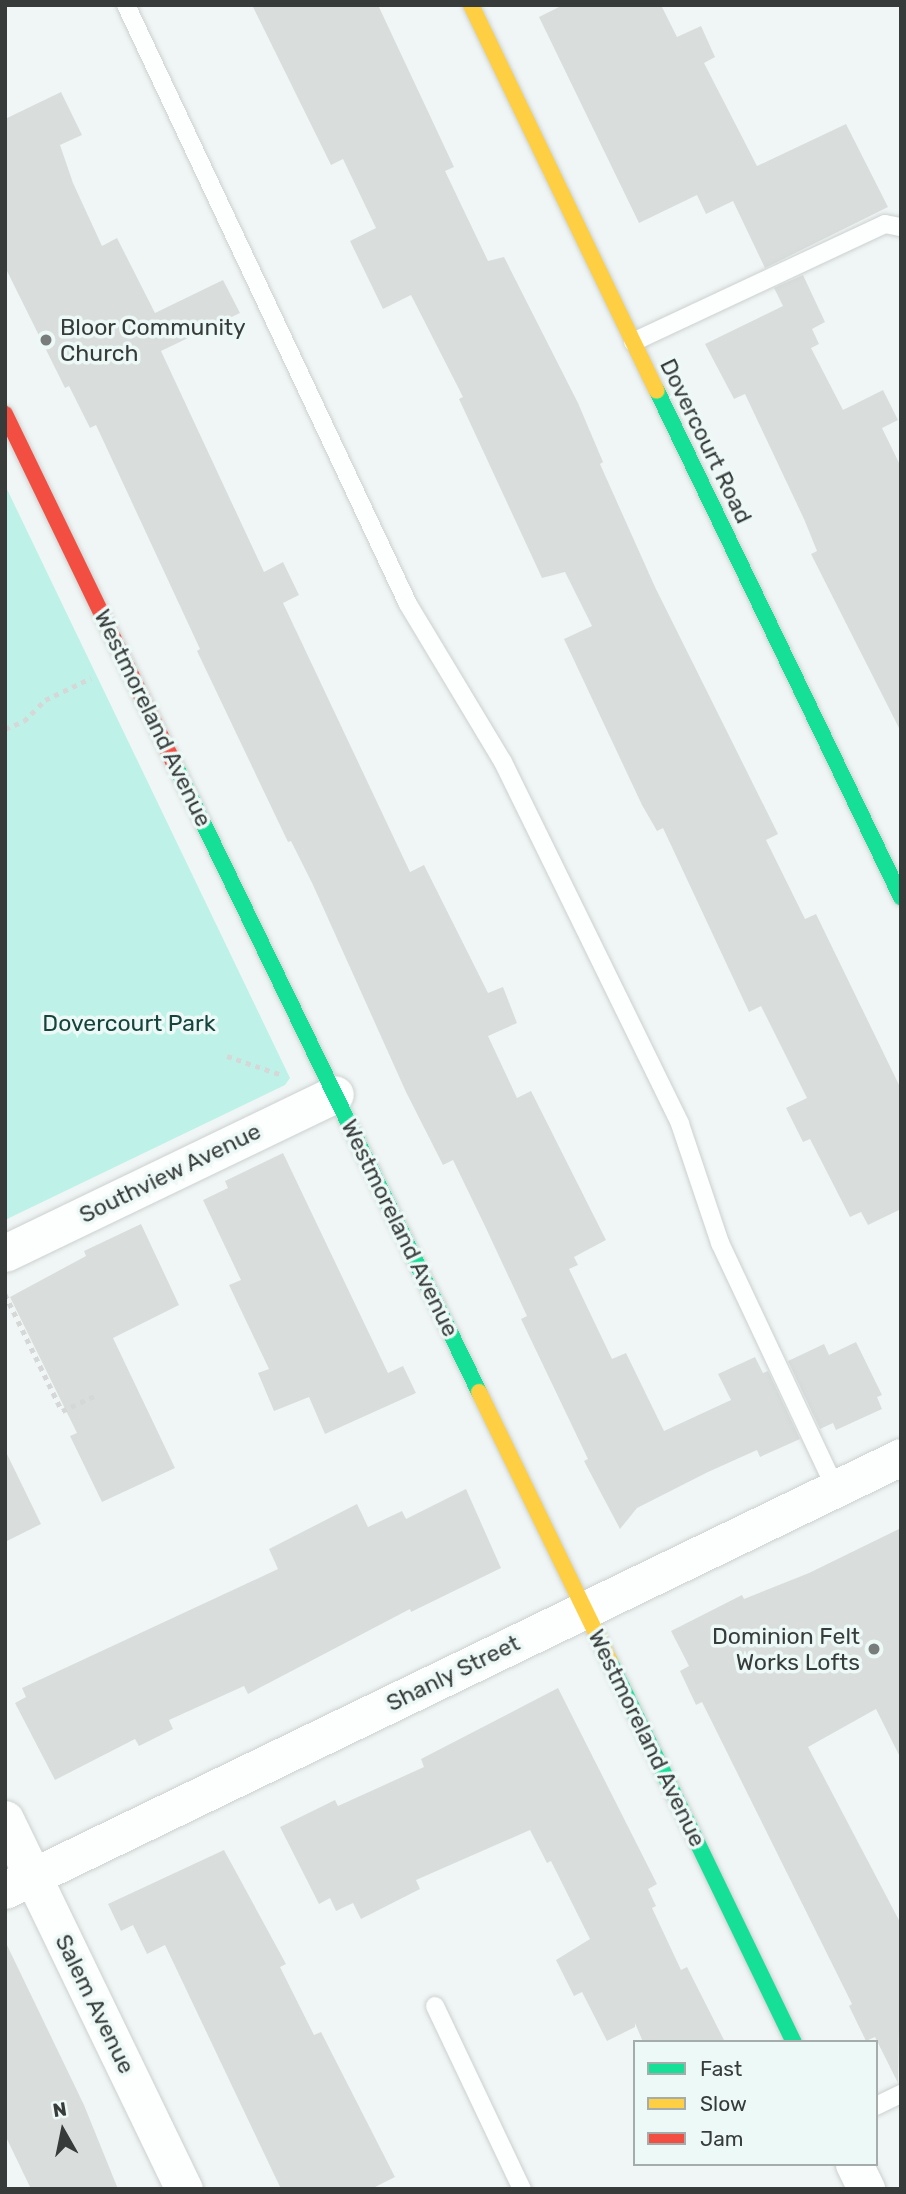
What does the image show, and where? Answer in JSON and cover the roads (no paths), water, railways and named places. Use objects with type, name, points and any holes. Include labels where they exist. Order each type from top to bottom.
[{"type":"street","name":"Dovercourt Road","points":[[471,5],[901,897]]},
{"type":"street","name":"Westmoreland Avenue","points":[[5,414],[793,2040]]},
{"type":"street","name":"Southview Avenue","points":[[5,1253],[335,1094]]},
{"type":"street","name":"Shanly Street","points":[[19,1883],[901,1457]]},
{"type":"street","name":"Salem Avenue","points":[[5,1819],[19,1883],[184,2189]]},
{"type":"street","points":[[855,2166],[866,2189]]},
{"type":"lane","points":[[126,5],[408,604],[503,762],[680,1124],[720,1243],[836,1489]]},
{"type":"lane","points":[[633,342],[886,224],[901,227]]},
{"type":"lane","points":[[435,2006],[522,2189]]},
{"type":"lane","points":[[878,2105],[901,2094]]},
{"type":"place","name":"Bloor Community Church","points":[[46,340]]},
{"type":"place","name":"Dominion Felt Works Lofts","points":[[874,1649]]},
{"type":"park label","name":"Dovercourt Park","points":[[129,1023]]}]
